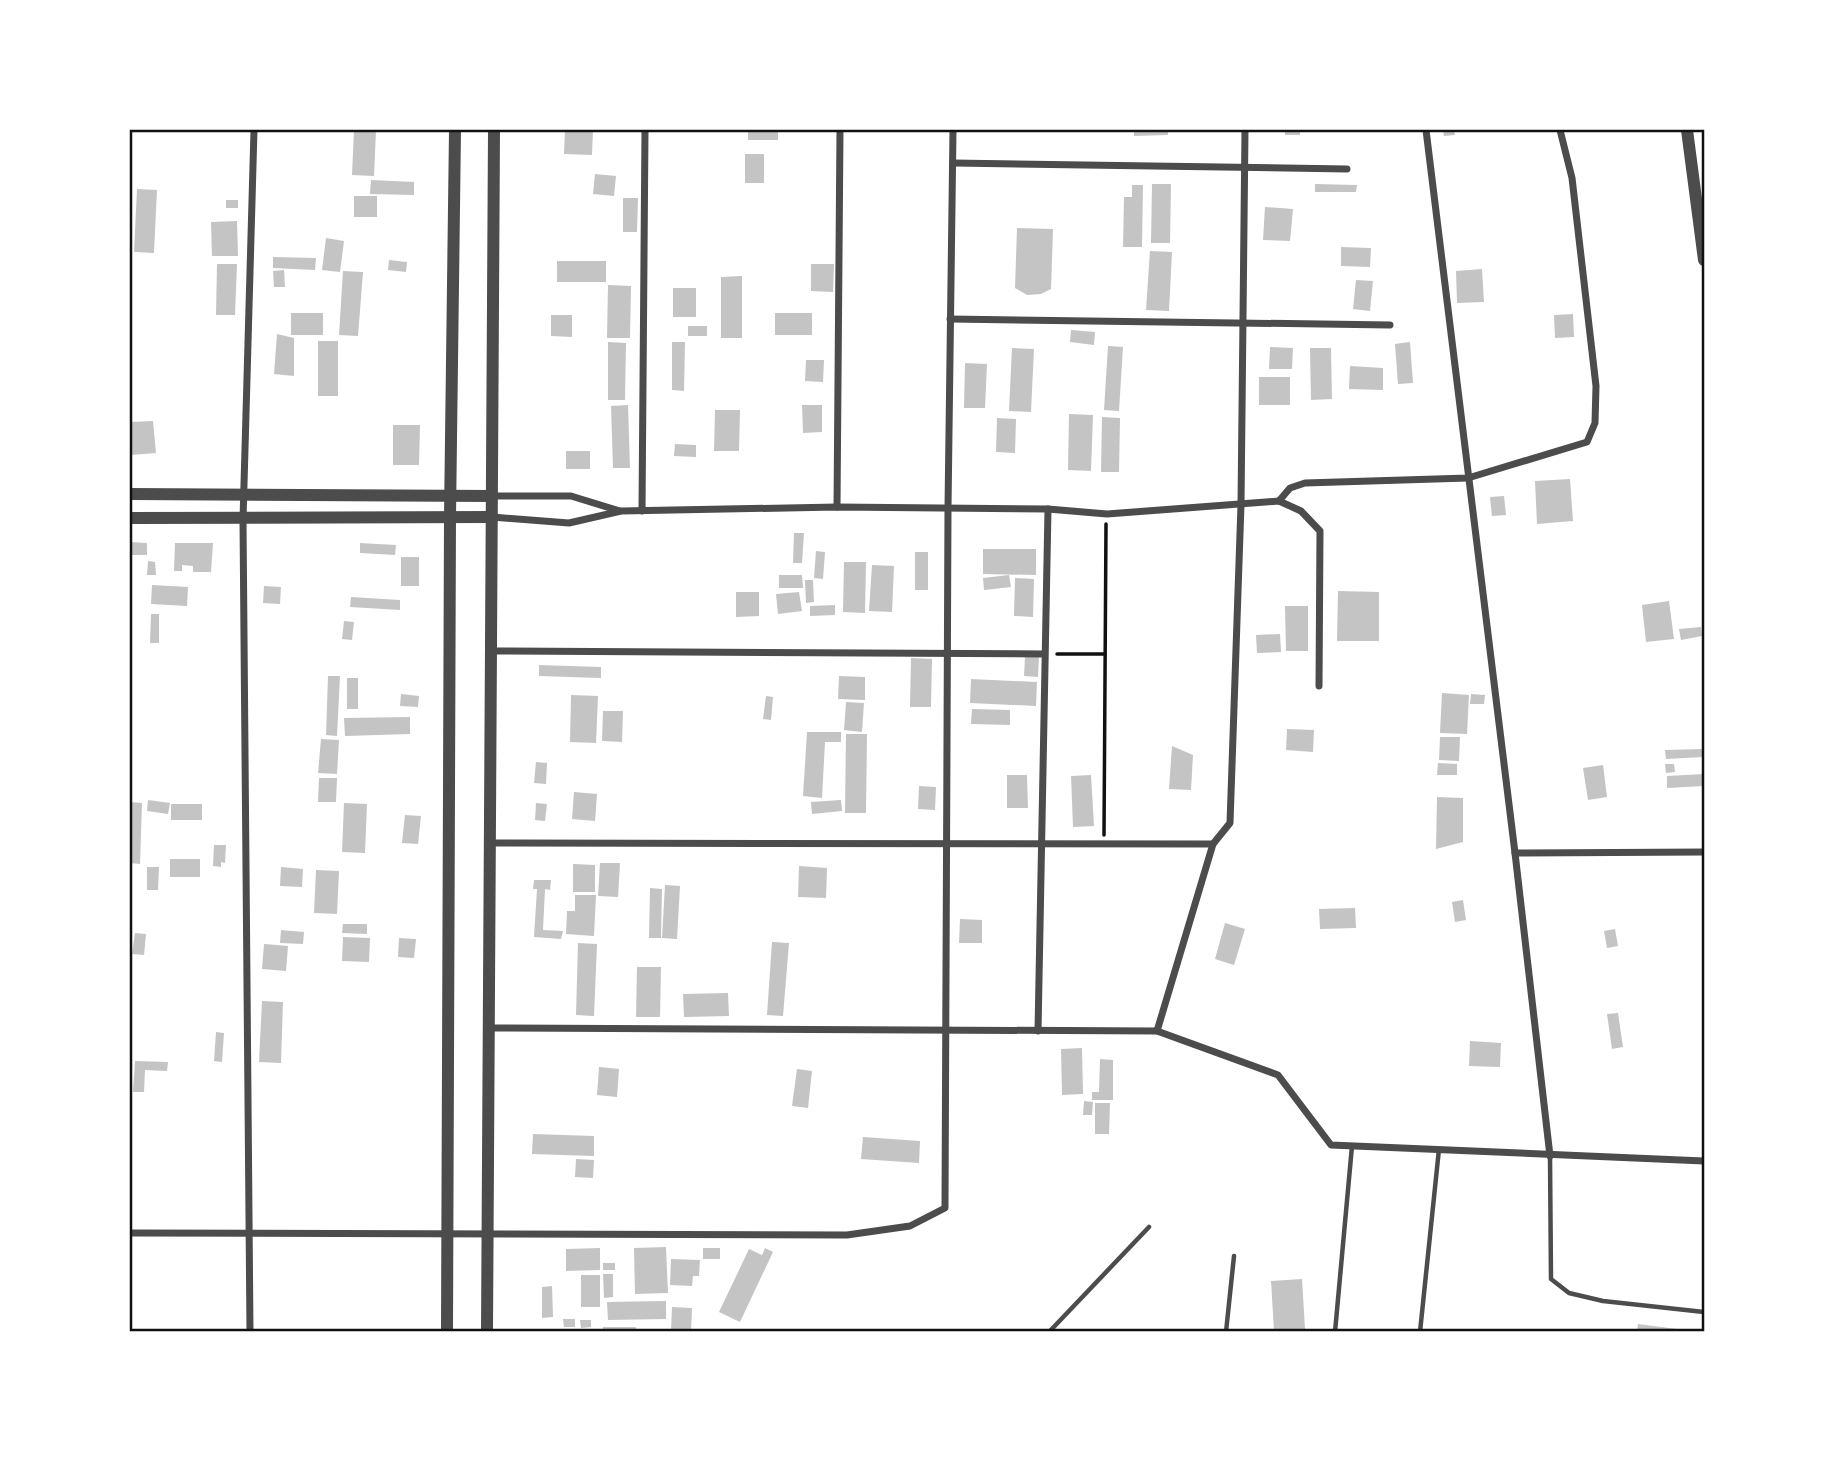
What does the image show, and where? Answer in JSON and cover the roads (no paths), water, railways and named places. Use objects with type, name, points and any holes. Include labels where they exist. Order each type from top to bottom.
[{"type":"street","points":[[250,1332],[243,520],[254,130]]},
{"type":"street","points":[[447,1332],[450,496],[455,130]]},
{"type":"street","points":[[487,1332],[494,130]]},
{"type":"street","points":[[642,511],[645,130]]},
{"type":"street","points":[[837,506],[840,130]]},
{"type":"street","points":[[130,1233],[847,1236],[910,1226],[945,1208],[948,508],[953,130]]},
{"type":"street","points":[[1157,1031],[1213,844],[1230,823],[1241,505],[1245,130]]},
{"type":"street","points":[[1426,130],[1550,1156]]},
{"type":"street","points":[[1279,501],[1290,488],[1305,483],[1468,478],[1587,442],[1595,423],[1596,386],[1573,192],[1560,130]]},
{"type":"street","points":[[1687,130],[1704,260]]},
{"type":"street","points":[[953,163],[1347,169]]},
{"type":"street","points":[[950,319],[1390,325]]},
{"type":"street","points":[[130,494],[571,496],[621,511]]},
{"type":"street","points":[[130,518],[243,520],[492,517],[569,523],[621,511],[837,506],[1048,509],[1107,514],[1279,501],[1301,511],[1320,531],[1319,686]]},
{"type":"street","points":[[1038,1031],[1048,509]]},
{"type":"street","points":[[491,651],[1044,654]]},
{"type":"street","points":[[490,843],[1213,844]]},
{"type":"street","points":[[1515,853],[1704,852]]},
{"type":"street","points":[[489,1028],[1157,1031],[1278,1075],[1331,1144],[1704,1161]]},
{"type":"lane","points":[[1335,1332],[1352,1146]]},
{"type":"lane","points":[[1420,1332],[1439,1149]]},
{"type":"lane","points":[[1550,1156],[1551,1279],[1569,1293],[1604,1301],[1704,1312]]},
{"type":"lane","points":[[1049,1332],[1149,1227]]},
{"type":"lane","points":[[1226,1332],[1234,1256]]}]
